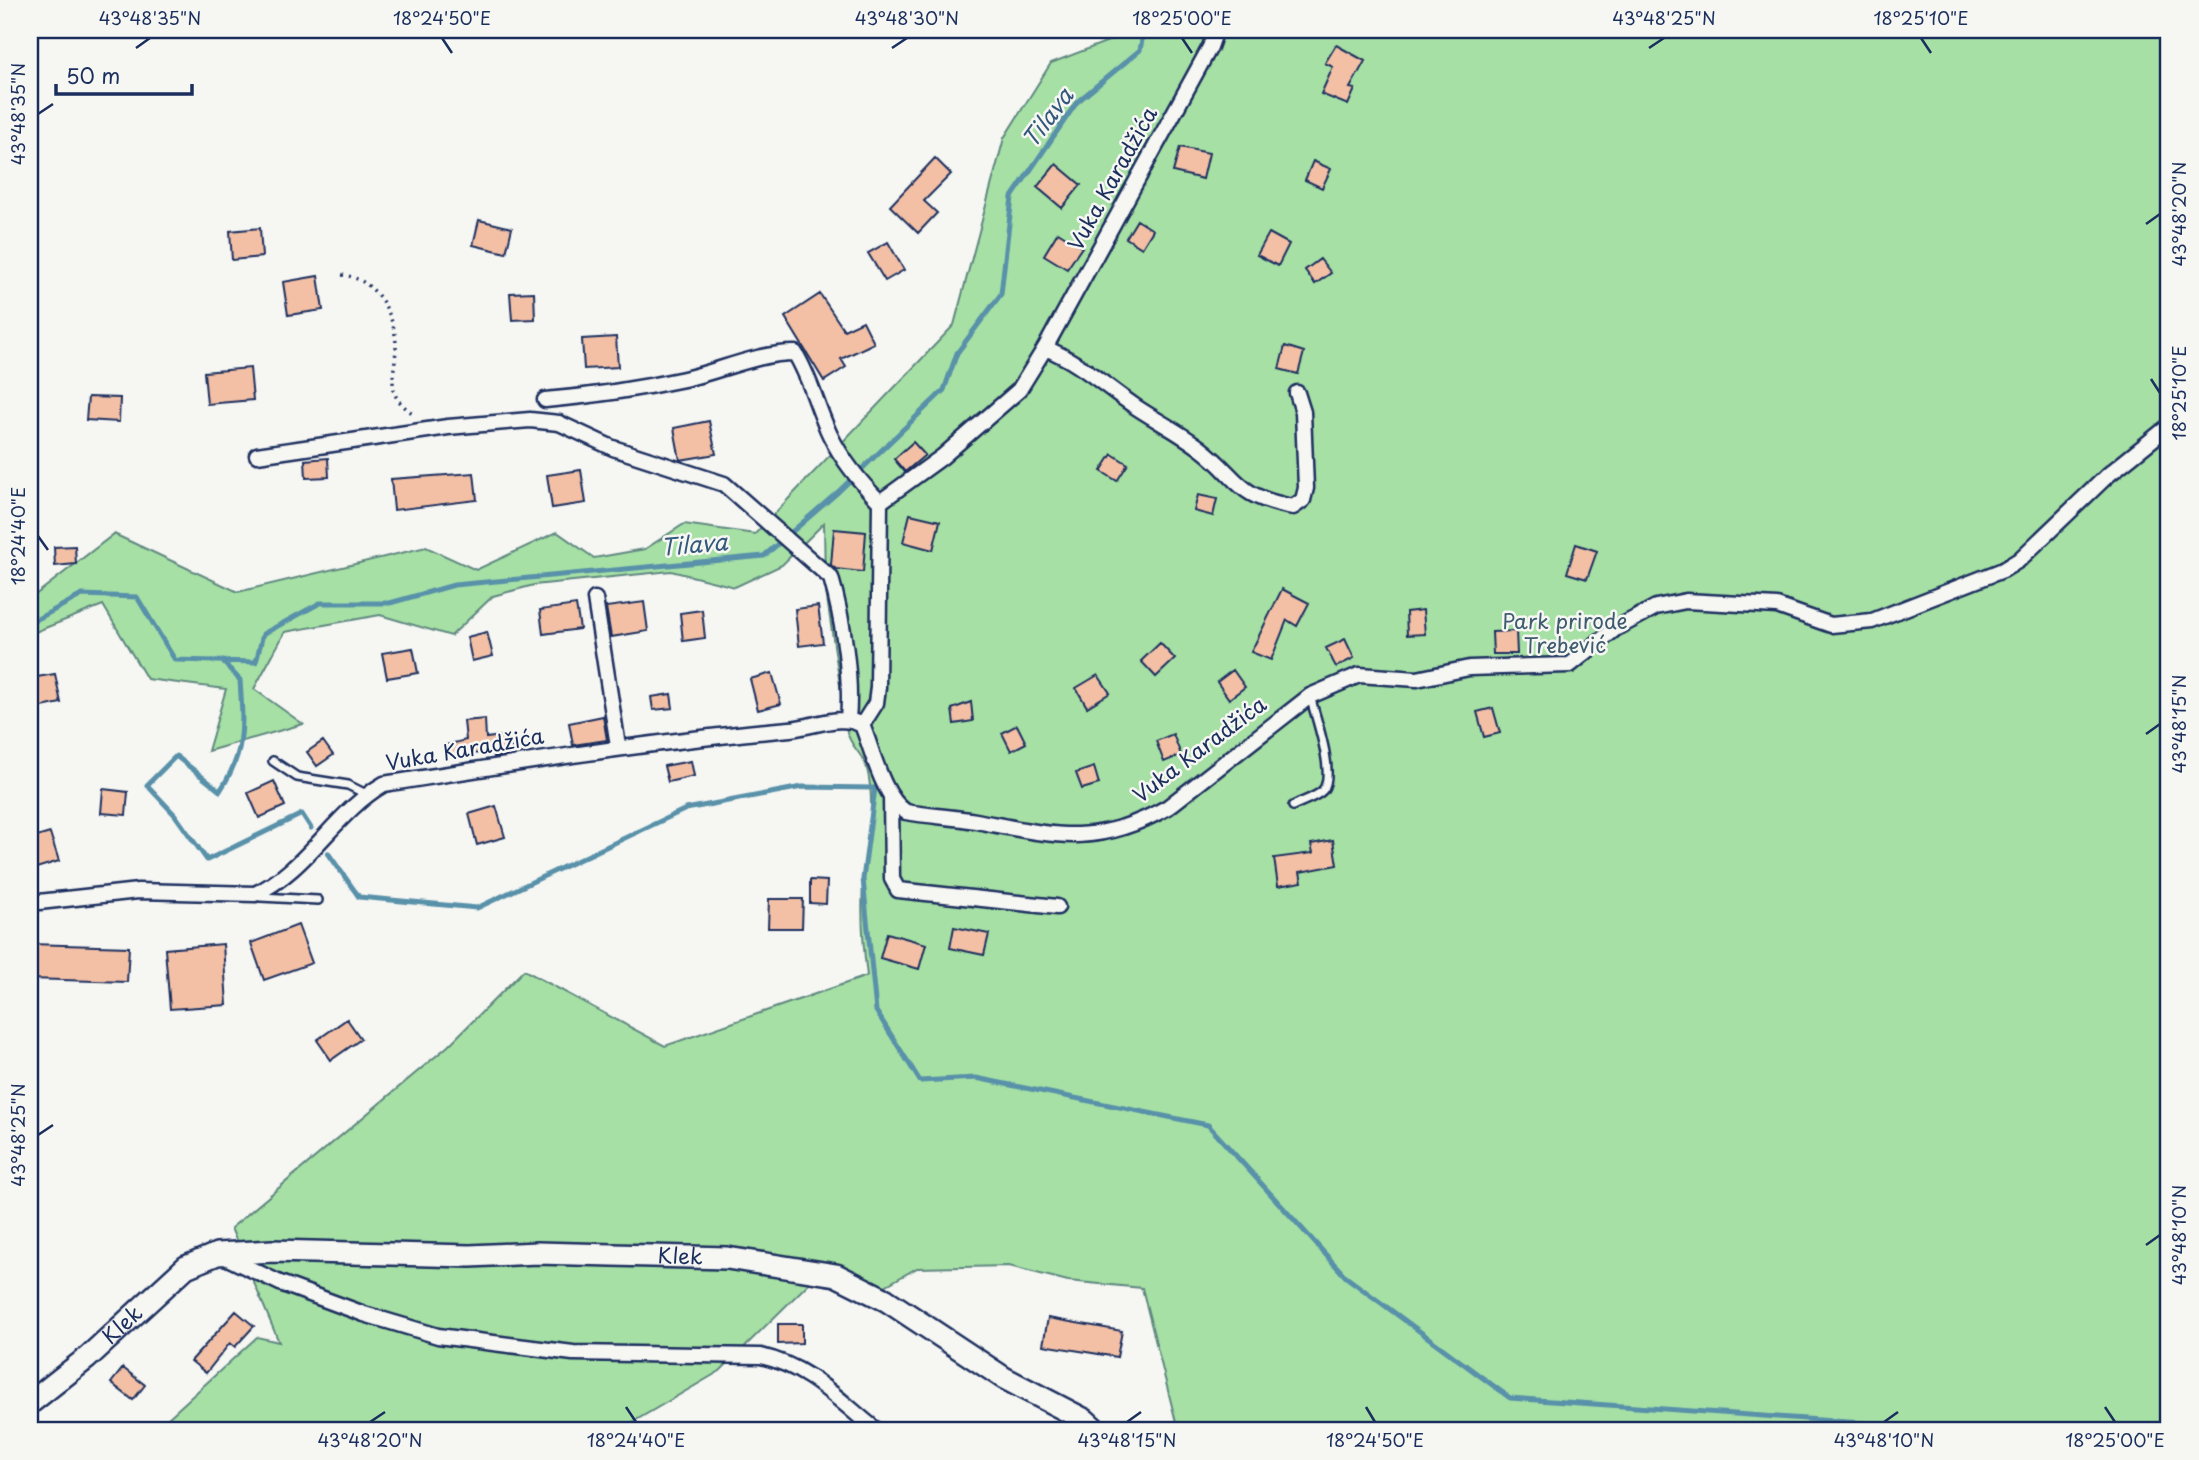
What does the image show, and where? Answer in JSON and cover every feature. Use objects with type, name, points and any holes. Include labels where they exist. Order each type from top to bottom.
[{"type":"street","name":"Vuka Karadžića","points":[[880,502],[942,457],[1019,390],[1045,348],[1210,47],[1216,30]]},
{"type":"street","points":[[1045,348],[1070,358],[1137,408],[1178,431],[1204,451],[1242,490],[1265,502],[1293,507],[1303,500],[1306,488],[1303,412],[1297,393]]},
{"type":"street","points":[[545,400],[607,395],[686,379],[778,353],[795,353],[804,368],[830,435],[859,481],[880,502],[878,687],[876,703],[855,722]]},
{"type":"street","points":[[257,455],[435,428],[530,420],[559,423],[613,448],[724,484],[831,578],[855,722],[891,795],[892,879],[898,890],[1057,907]]},
{"type":"street","name":"Vuka Karadžića","points":[[891,795],[897,806],[906,812],[974,821],[1023,832],[1061,837],[1115,831],[1146,820],[1168,807],[1310,696],[1359,675],[1418,678],[1469,667],[1570,665],[1615,629],[1656,607],[1686,601],[1777,606],[1831,625],[1872,621],[2003,570],[2019,560],[2108,475],[2169,426]]},
{"type":"street","points":[[595,600],[618,746]]},
{"type":"street","name":"Vuka Karadžića","points":[[255,894],[268,888],[292,868],[366,794],[384,784],[618,746],[855,722]]},
{"type":"street","points":[[30,903],[138,891],[255,894]]},
{"type":"street","name":"Klek","points":[[30,1403],[87,1358],[178,1274],[217,1254],[272,1251],[470,1256],[537,1253],[727,1258],[836,1275],[886,1300],[1004,1378],[1085,1420],[1096,1430]]},
{"type":"street","points":[[217,1254],[292,1287],[438,1336],[573,1353],[761,1356],[785,1362],[835,1394],[876,1430]]},
{"type":"lane","points":[[1293,806],[1322,792],[1326,783],[1321,735],[1310,696]]},
{"type":"lane","points":[[273,761],[297,777],[348,785],[366,794]]},
{"type":"lane","points":[[255,894],[260,897],[318,900]]},
{"type":"path","points":[[342,275],[352,276],[368,286],[385,304],[396,344],[394,392],[404,407],[415,415],[424,415]]},
{"type":"green space","name":"Park prirode Trebević","points":[[1137,30],[2169,30],[2169,1430],[1178,1430],[1142,1288],[1068,1281],[1009,1266],[917,1268],[869,1295],[811,1281],[720,1371],[619,1430],[155,1430],[257,1337],[279,1342],[231,1228],[448,1046],[524,970],[665,1046],[867,976],[862,908],[871,815],[870,787],[866,767],[847,732],[825,585],[824,523],[782,565],[735,587],[671,571],[534,585],[493,596],[451,636],[380,615],[285,632],[254,689],[303,724],[208,751],[226,689],[147,679],[103,605],[30,634],[30,599],[114,534],[238,592],[426,547],[476,570],[557,532],[594,558],[645,549],[684,524],[755,534],[954,325],[1004,138],[1051,63]]},
{"type":"building","points":[[1336,45],[1365,61],[1350,88],[1355,89],[1348,105],[1321,94],[1333,67],[1325,63]]},
{"type":"building","points":[[1180,147],[1209,153],[1203,179],[1173,172]]},
{"type":"building","points":[[935,158],[951,174],[924,201],[937,213],[918,233],[890,206]]},
{"type":"building","points":[[1313,161],[1331,169],[1322,188],[1305,180]]},
{"type":"building","points":[[1056,164],[1081,185],[1062,208],[1037,187]]},
{"type":"building","points":[[479,220],[512,228],[506,253],[473,245]]},
{"type":"building","points":[[1137,220],[1153,230],[1142,248],[1126,238]]},
{"type":"building","points":[[260,228],[262,257],[232,260],[230,231]]},
{"type":"building","points":[[1058,232],[1082,247],[1067,269],[1044,255]]},
{"type":"building","points":[[1269,233],[1289,244],[1278,266],[1257,255]]},
{"type":"building","points":[[888,242],[904,270],[885,281],[868,253]]},
{"type":"building","points":[[1320,259],[1331,273],[1315,284],[1305,270]]},
{"type":"building","points":[[318,276],[323,310],[288,315],[283,282]]},
{"type":"building","points":[[534,292],[535,319],[512,320],[510,293]]},
{"type":"building","points":[[820,294],[844,330],[863,321],[874,343],[841,359],[846,367],[824,381],[785,317]]},
{"type":"building","points":[[616,337],[618,367],[584,369],[582,339]]},
{"type":"building","points":[[1285,346],[1304,352],[1298,374],[1279,369]]},
{"type":"building","points":[[250,368],[253,400],[207,404],[204,372]]},
{"type":"building","points":[[88,397],[120,398],[119,422],[86,420]]},
{"type":"building","points":[[709,421],[716,454],[680,460],[674,428]]},
{"type":"building","points":[[913,442],[925,455],[905,472],[894,459]]},
{"type":"building","points":[[1112,454],[1128,464],[1117,481],[1101,471]]},
{"type":"building","points":[[328,458],[329,477],[306,478],[305,460]]},
{"type":"building","points":[[581,470],[586,503],[552,508],[547,475]]},
{"type":"building","points":[[474,473],[477,500],[394,510],[391,479]]},
{"type":"building","points":[[1198,495],[1217,499],[1213,516],[1194,511]]},
{"type":"building","points":[[910,514],[940,521],[933,550],[903,542]]},
{"type":"building","points":[[834,529],[866,532],[863,572],[836,569],[831,565]]},
{"type":"building","points":[[1576,544],[1597,551],[1587,579],[1567,573]]},
{"type":"building","points":[[75,546],[76,564],[55,566],[54,547]]},
{"type":"building","points":[[1282,589],[1309,603],[1297,626],[1287,620],[1271,660],[1251,652]]},
{"type":"building","points":[[644,602],[648,631],[611,637],[606,607]]},
{"type":"building","points":[[576,605],[580,629],[543,634],[540,610]]},
{"type":"building","points":[[818,606],[823,643],[799,646],[795,609]]},
{"type":"building","points":[[702,610],[705,638],[683,641],[680,613]]},
{"type":"building","points":[[1423,610],[1425,634],[1407,635],[1406,612]]},
{"type":"building","points":[[1516,631],[1517,654],[1493,654],[1492,632]]},
{"type":"building","points":[[487,632],[493,656],[472,661],[467,637]]},
{"type":"building","points":[[1345,639],[1354,658],[1336,667],[1326,648]]},
{"type":"building","points":[[1160,643],[1175,659],[1156,677],[1141,661]]},
{"type":"building","points":[[413,648],[418,673],[387,678],[382,653]]},
{"type":"building","points":[[1233,670],[1245,687],[1229,699],[1217,682]]},
{"type":"building","points":[[772,673],[781,704],[758,710],[750,679]]},
{"type":"building","points":[[55,674],[61,703],[37,708],[31,678]]},
{"type":"building","points":[[1098,675],[1110,693],[1087,707],[1076,688]]},
{"type":"building","points":[[671,694],[673,708],[653,710],[651,697]]},
{"type":"building","points":[[971,702],[973,721],[954,724],[952,709]]},
{"type":"building","points":[[1493,708],[1500,733],[1484,737],[1477,712]]},
{"type":"building","points":[[603,716],[607,740],[573,745],[569,723]]},
{"type":"building","points":[[485,719],[486,738],[509,735],[512,754],[494,757],[493,752],[447,756],[446,745],[466,740],[464,721]]},
{"type":"building","points":[[1017,725],[1026,743],[1011,751],[1002,733]]},
{"type":"building","points":[[1173,734],[1181,755],[1164,762],[1156,741]]},
{"type":"building","points":[[323,741],[333,755],[317,766],[307,752]]},
{"type":"building","points":[[691,761],[694,776],[668,782],[664,766]]},
{"type":"building","points":[[1094,767],[1099,784],[1082,789],[1076,773]]},
{"type":"building","points":[[274,781],[285,806],[259,818],[248,793]]},
{"type":"building","points":[[103,789],[128,792],[126,815],[101,813]]},
{"type":"building","points":[[496,806],[505,837],[477,845],[469,814]]},
{"type":"building","points":[[50,833],[59,861],[30,870],[30,839]]},
{"type":"building","points":[[1333,840],[1337,865],[1300,872],[1302,882],[1278,886],[1274,858],[1313,853],[1311,844]]},
{"type":"building","points":[[810,880],[827,881],[826,904],[810,903]]},
{"type":"building","points":[[769,899],[803,899],[802,928],[768,928]]},
{"type":"building","points":[[298,925],[312,963],[264,980],[251,943]]},
{"type":"building","points":[[954,927],[989,934],[984,955],[950,948]]},
{"type":"building","points":[[887,933],[926,944],[919,969],[880,958]]},
{"type":"building","points":[[30,944],[129,947],[127,982],[30,979]]},
{"type":"building","points":[[223,944],[227,1005],[170,1009],[165,949]]},
{"type":"building","points":[[347,1019],[361,1039],[331,1060],[317,1040]]},
{"type":"building","points":[[236,1311],[254,1326],[235,1347],[230,1343],[206,1373],[191,1361]]},
{"type":"building","points":[[1048,1318],[1122,1331],[1117,1357],[1043,1345]]},
{"type":"building","points":[[778,1324],[802,1324],[802,1343],[778,1344]]},
{"type":"building","points":[[123,1368],[145,1385],[133,1400],[111,1383]]},
{"type":"waterway","name":"Tilava","points":[[30,623],[82,595],[137,597],[175,660],[256,662],[263,634],[320,603],[390,603],[454,585],[764,556],[838,492],[944,390],[957,353],[1001,294],[1012,197],[1077,102],[1140,50],[1144,30]]},
{"type":"waterway","points":[[222,661],[240,680],[242,725],[235,763],[220,791],[176,756],[147,785],[175,815],[207,860],[302,814],[311,828]]},
{"type":"waterway","points":[[328,853],[359,897],[477,908],[686,809],[802,787],[875,788],[863,879],[876,1011],[920,1081],[976,1078],[1208,1125],[1346,1277],[1510,1398],[1877,1424],[1894,1430]]}]
